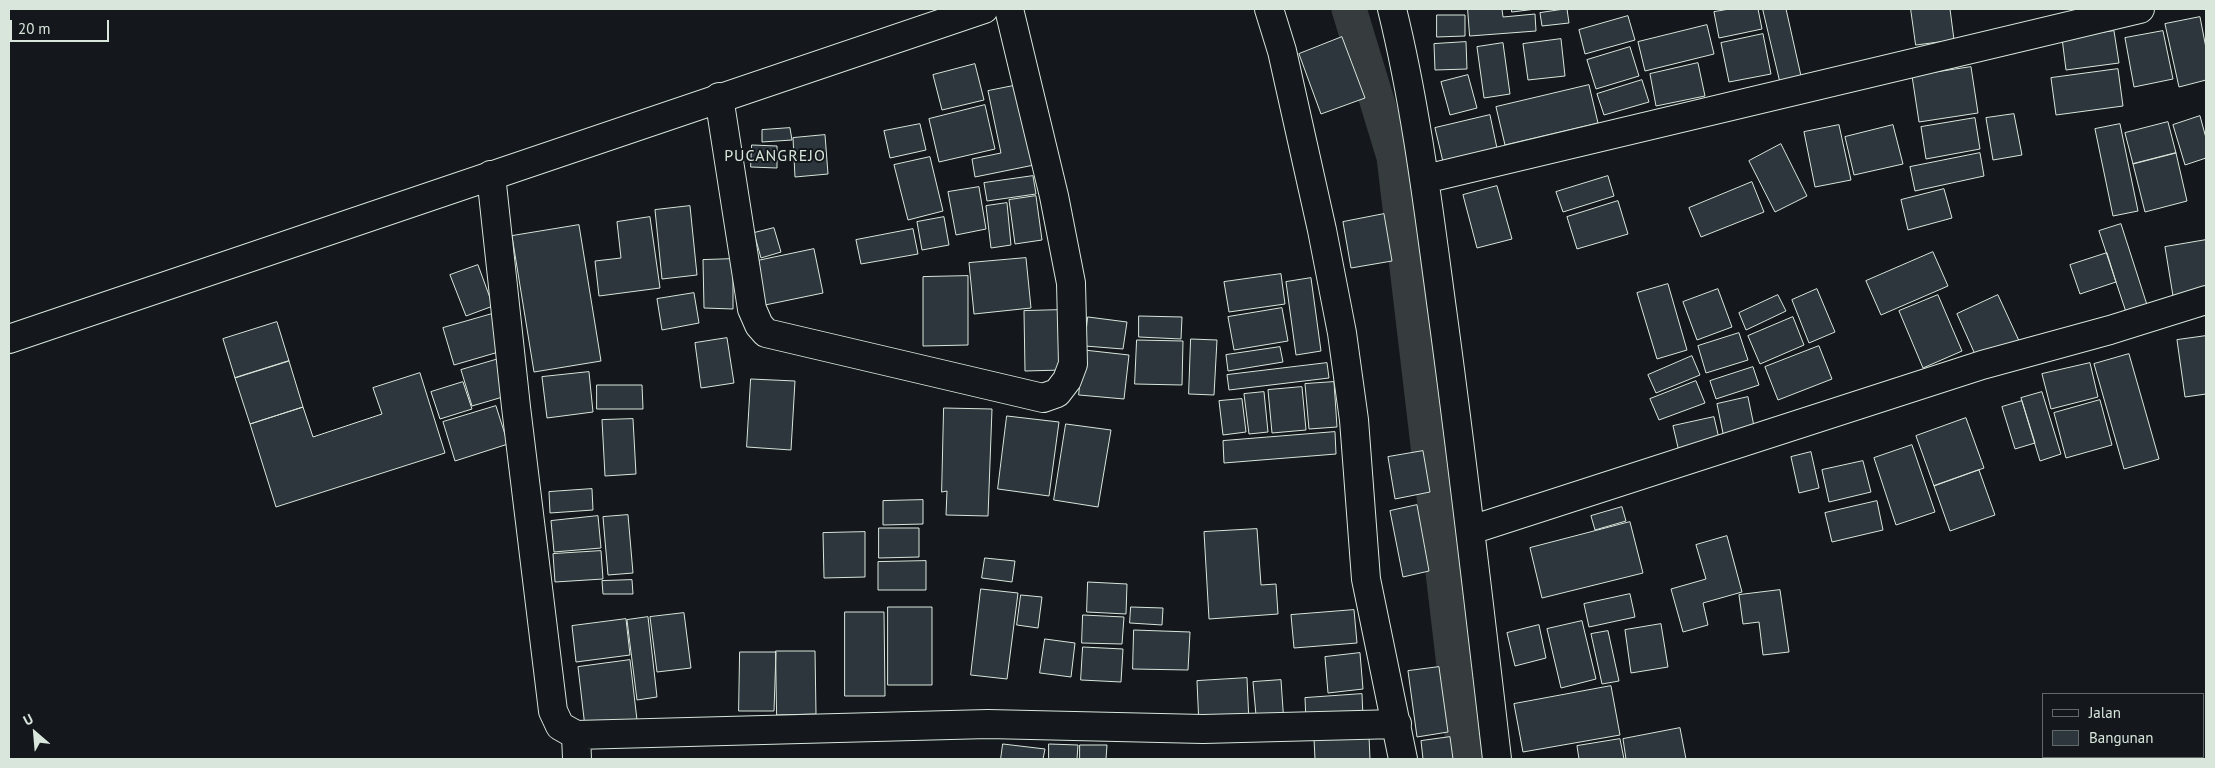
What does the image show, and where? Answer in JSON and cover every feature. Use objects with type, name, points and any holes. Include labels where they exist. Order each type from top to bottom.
[{"type":"street","points":[[9,339],[719,97],[984,9]]},
{"type":"street","points":[[719,97],[752,309],[759,325],[766,333],[1042,398],[1057,393],[1067,380],[1073,364],[1071,283],[1054,196],[1009,9]]},
{"type":"street","points":[[1269,9],[1282,51],[1342,334],[1354,420],[1366,579],[1403,759]]},
{"type":"street","points":[[1392,9],[1402,50],[1425,179],[1471,530],[1497,759]]},
{"type":"street","points":[[1425,179],[2140,9]]},
{"type":"street","points":[[491,175],[516,407],[553,711],[560,726],[576,747],[988,724],[1203,729],[1397,724]]},
{"type":"street","points":[[1471,530],[1982,365],[2110,330],[2206,300]]},
{"type":"building","points":[[1468,9],[1502,9],[1503,17],[1535,14],[1536,31],[1470,36]]},
{"type":"building","points":[[1512,9],[1536,9],[1512,12]]},
{"type":"building","points":[[1567,9],[1569,23],[1542,26],[1540,13]]},
{"type":"building","points":[[1730,9],[1758,9],[1762,29],[1719,38],[1714,12]]},
{"type":"building","points":[[1763,9],[1786,9],[1801,76],[1780,81]]},
{"type":"building","points":[[1911,9],[1950,9],[1954,40],[1916,45]]},
{"type":"building","points":[[1437,15],[1465,15],[1465,36],[1437,37]]},
{"type":"building","points":[[1628,16],[1635,40],[1585,54],[1579,30]]},
{"type":"building","points":[[2200,17],[2206,48],[2206,80],[2179,87],[2165,24]]},
{"type":"building","points":[[1707,25],[1714,54],[1645,71],[1638,42]]},
{"type":"building","points":[[2114,31],[2119,63],[2066,70],[2062,38]]},
{"type":"building","points":[[2163,31],[2173,79],[2134,87],[2125,38]]},
{"type":"building","points":[[1763,34],[1771,74],[1729,82],[1721,43]]},
{"type":"building","points":[[1342,37],[1365,98],[1321,114],[1299,54]]},
{"type":"building","points":[[1561,39],[1565,76],[1528,80],[1523,44]]},
{"type":"building","points":[[1466,42],[1467,69],[1435,70],[1434,44]]},
{"type":"building","points":[[1503,43],[1510,94],[1484,98],[1477,47]]},
{"type":"building","points":[[1630,47],[1639,76],[1596,89],[1587,60]]},
{"type":"building","points":[[1698,63],[1705,96],[1656,106],[1650,74]]},
{"type":"building","points":[[975,64],[984,100],[942,110],[933,75]]},
{"type":"building","points":[[1971,67],[1978,113],[1919,122],[1912,76]]},
{"type":"building","points":[[2118,69],[2123,106],[2056,115],[2051,78]]},
{"type":"building","points":[[1468,75],[1477,108],[1450,115],[1441,82]]},
{"type":"building","points":[[1642,80],[1649,102],[1604,115],[1597,94]]},
{"type":"building","points":[[1018,85],[1034,165],[975,177],[972,159],[1001,153],[988,91]]},
{"type":"building","points":[[1589,85],[1598,123],[1505,145],[1496,107]]},
{"type":"building","points":[[985,105],[995,149],[939,162],[929,119]]},
{"type":"building","points":[[2014,114],[2022,155],[1993,160],[1986,118]]},
{"type":"building","points":[[1490,115],[1498,153],[1444,166],[1435,128]]},
{"type":"building","points":[[2200,116],[2206,138],[2206,158],[2185,165],[2173,125]]},
{"type":"building","points":[[1975,118],[1980,149],[1926,159],[1921,127]]},
{"type":"building","points":[[2168,122],[2176,153],[2133,164],[2125,133]]},
{"type":"building","points":[[920,124],[926,150],[890,158],[884,131]]},
{"type":"building","points":[[2120,124],[2138,211],[2113,216],[2095,129]]},
{"type":"building","points":[[1839,125],[1851,180],[1815,187],[1804,132]]},
{"type":"building","points":[[1893,125],[1903,164],[1854,175],[1845,137]]},
{"type":"building","points":[[790,128],[792,140],[762,142],[762,130]]},
{"type":"building","points":[[825,135],[828,174],[795,177],[793,138]]},
{"type":"building","points":[[1781,144],[1807,196],[1775,212],[1749,161]]},
{"type":"building","points":[[752,145],[777,146],[777,168],[751,167]]},
{"type":"building","points":[[1980,153],[1984,176],[1915,191],[1910,167]]},
{"type":"building","points":[[2176,153],[2187,201],[2145,212],[2133,164]]},
{"type":"building","points":[[930,157],[943,211],[908,220],[894,165]]},
{"type":"building","points":[[1033,176],[1036,194],[987,201],[984,183]]},
{"type":"building","points":[[1608,176],[1614,196],[1563,212],[1556,192]]},
{"type":"building","points":[[1752,182],[1764,212],[1701,237],[1689,208]]},
{"type":"building","points":[[1497,186],[1512,239],[1477,248],[1463,195]]},
{"type":"building","points":[[979,187],[986,229],[956,235],[948,192]]},
{"type":"building","points":[[1944,189],[1952,218],[1908,230],[1901,200]]},
{"type":"building","points":[[1036,196],[1042,240],[1015,244],[1009,200]]},
{"type":"building","points":[[1618,201],[1628,234],[1577,249],[1567,217]]},
{"type":"building","points":[[1007,203],[1011,245],[991,248],[986,206]]},
{"type":"building","points":[[690,206],[697,275],[662,279],[655,210]]},
{"type":"building","points":[[1384,214],[1392,261],[1351,268],[1343,222]]},
{"type":"building","points":[[650,217],[660,288],[599,296],[595,261],[621,258],[617,222]]},
{"type":"building","points":[[944,217],[949,245],[922,250],[917,222]]},
{"type":"building","points":[[2121,224],[2148,308],[2127,315],[2099,231]]},
{"type":"building","points":[[579,225],[601,361],[534,372],[512,236]]},
{"type":"building","points":[[774,228],[781,252],[761,258],[754,233]]},
{"type":"building","points":[[913,229],[918,254],[861,264],[856,240]]},
{"type":"building","points":[[2206,240],[2206,290],[2173,296],[2165,247]]},
{"type":"building","points":[[814,249],[823,293],[765,305],[757,261]]},
{"type":"building","points":[[1933,252],[1948,286],[1881,315],[1866,281]]},
{"type":"building","points":[[2107,253],[2116,282],[2080,294],[2070,265]]},
{"type":"building","points":[[1026,258],[1031,308],[974,314],[969,263]]},
{"type":"building","points":[[733,259],[733,309],[704,308],[703,260]]},
{"type":"building","points":[[478,265],[493,306],[466,316],[450,275]]},
{"type":"building","points":[[1281,274],[1285,304],[1229,312],[1224,282]]},
{"type":"building","points":[[968,276],[968,345],[923,346],[923,277]]},
{"type":"building","points":[[1311,278],[1321,351],[1296,355],[1286,282]]},
{"type":"building","points":[[1668,284],[1687,350],[1657,359],[1637,293]]},
{"type":"building","points":[[1718,289],[1732,327],[1697,340],[1683,302]]},
{"type":"building","points":[[1817,289],[1835,332],[1809,343],[1792,300]]},
{"type":"building","points":[[694,293],[699,323],[662,330],[657,299]]},
{"type":"building","points":[[1778,295],[1786,311],[1746,330],[1739,313]]},
{"type":"building","points":[[1938,295],[1962,351],[1923,368],[1899,311]]},
{"type":"building","points":[[1998,295],[2020,343],[1978,361],[1957,314]]},
{"type":"building","points":[[1282,308],[1288,341],[1234,350],[1228,317]]},
{"type":"building","points":[[1061,310],[1062,370],[1025,371],[1024,311]]},
{"type":"building","points":[[492,314],[502,351],[454,365],[443,328]]},
{"type":"building","points":[[1139,316],[1182,317],[1181,339],[1139,337]]},
{"type":"building","points":[[1088,317],[1127,322],[1123,349],[1085,346]]},
{"type":"building","points":[[1793,317],[1804,345],[1760,364],[1748,336]]},
{"type":"building","points":[[277,322],[289,361],[235,378],[223,339]]},
{"type":"building","points":[[1739,333],[1748,360],[1706,373],[1698,346]]},
{"type":"building","points":[[2206,336],[2206,394],[2185,397],[2177,340]]},
{"type":"building","points":[[727,338],[734,383],[701,388],[695,343]]},
{"type":"building","points":[[1191,339],[1217,340],[1214,395],[1189,394]]},
{"type":"building","points":[[1137,340],[1183,341],[1182,385],[1135,384]]},
{"type":"building","points":[[1819,346],[1832,379],[1778,400],[1765,367]]},
{"type":"building","points":[[1280,347],[1283,362],[1228,371],[1226,355]]},
{"type":"building","points":[[1084,350],[1129,355],[1124,399],[1079,395]]},
{"type":"building","points":[[2129,354],[2159,459],[2124,469],[2094,364]]},
{"type":"building","points":[[1692,356],[1700,375],[1656,393],[1648,375]]},
{"type":"building","points":[[502,358],[513,394],[472,406],[461,370]]},
{"type":"building","points":[[289,361],[303,407],[250,424],[235,378]]},
{"type":"building","points":[[1327,363],[1329,378],[1229,390],[1227,375]]},
{"type":"building","points":[[2090,363],[2098,397],[2051,409],[2042,374]]},
{"type":"building","points":[[1753,367],[1759,385],[1716,399],[1710,381]]},
{"type":"building","points":[[589,372],[593,412],[547,418],[542,377]]},
{"type":"building","points":[[420,373],[445,453],[276,507],[250,424],[303,407],[313,437],[382,414],[373,388]]},
{"type":"building","points":[[751,379],[795,381],[791,450],[747,447]]},
{"type":"building","points":[[1696,381],[1705,403],[1659,420],[1650,399]]},
{"type":"building","points":[[463,382],[472,409],[440,419],[431,392]]},
{"type":"building","points":[[1334,382],[1337,427],[1309,429],[1305,384]]},
{"type":"building","points":[[597,385],[642,385],[643,409],[597,409]]},
{"type":"building","points":[[1302,387],[1306,430],[1272,433],[1268,390]]},
{"type":"building","points":[[1264,392],[1268,432],[1249,434],[1244,394]]},
{"type":"building","points":[[2042,392],[2061,454],[2040,461],[2021,398]]},
{"type":"building","points":[[1748,397],[1755,431],[1724,438],[1717,404]]},
{"type":"building","points":[[1242,399],[1246,432],[1223,435],[1219,401]]},
{"type":"building","points":[[2100,400],[2112,445],[2066,458],[2054,413]]},
{"type":"building","points":[[2022,401],[2035,443],[2015,449],[2002,407]]},
{"type":"building","points":[[496,406],[508,444],[455,461],[443,422]]},
{"type":"building","points":[[944,408],[992,409],[988,516],[946,515],[947,491],[942,492]]},
{"type":"building","points":[[1007,416],[1059,422],[1049,496],[998,489]]},
{"type":"building","points":[[1714,417],[1721,447],[1680,456],[1673,426]]},
{"type":"building","points":[[1966,418],[1984,468],[1934,486],[1916,436]]},
{"type":"building","points":[[633,419],[636,474],[605,476],[602,420]]},
{"type":"building","points":[[1066,424],[1111,430],[1098,507],[1054,500]]},
{"type":"building","points":[[1335,432],[1336,454],[1224,463],[1223,441]]},
{"type":"building","points":[[1912,445],[1935,512],[1896,525],[1874,458]]},
{"type":"building","points":[[1423,451],[1430,492],[1395,499],[1388,457]]},
{"type":"building","points":[[1811,452],[1819,488],[1799,493],[1791,457]]},
{"type":"building","points":[[1863,461],[1871,492],[1829,502],[1822,470]]},
{"type":"building","points":[[1979,470],[1995,515],[1950,531],[1934,486]]},
{"type":"building","points":[[592,489],[593,510],[550,513],[549,492]]},
{"type":"building","points":[[923,500],[923,524],[883,525],[883,501]]},
{"type":"building","points":[[1877,501],[1883,530],[1832,542],[1825,513]]},
{"type":"building","points":[[1417,505],[1429,571],[1403,577],[1390,511]]},
{"type":"building","points":[[1622,507],[1626,521],[1595,530],[1591,516]]},
{"type":"building","points":[[628,515],[633,573],[608,575],[603,517]]},
{"type":"building","points":[[598,516],[601,548],[554,552],[551,521]]},
{"type":"building","points":[[1630,522],[1643,573],[1542,598],[1530,548]]},
{"type":"building","points":[[879,528],[919,528],[919,557],[879,558]]},
{"type":"building","points":[[1257,529],[1261,585],[1276,584],[1278,614],[1209,619],[1204,532]]},
{"type":"building","points":[[865,532],[865,577],[824,578],[823,533]]},
{"type":"building","points":[[1727,536],[1742,592],[1703,603],[1708,625],[1683,632],[1671,589],[1706,579],[1696,545]]},
{"type":"building","points":[[601,551],[603,579],[555,582],[553,554]]},
{"type":"building","points":[[985,558],[1015,561],[1012,582],[982,578]]},
{"type":"building","points":[[926,561],[926,590],[878,590],[878,562]]},
{"type":"building","points":[[632,580],[633,594],[603,594],[602,581]]},
{"type":"building","points":[[1088,582],[1127,584],[1126,614],[1087,612]]},
{"type":"building","points":[[981,589],[1018,593],[1007,679],[971,675]]},
{"type":"building","points":[[1780,590],[1789,652],[1763,655],[1759,622],[1743,624],[1739,595]]},
{"type":"building","points":[[1630,594],[1635,617],[1589,627],[1584,604]]},
{"type":"building","points":[[1021,595],[1042,597],[1038,628],[1017,625]]},
{"type":"building","points":[[888,607],[932,607],[932,685],[888,685]]},
{"type":"building","points":[[1131,607],[1163,608],[1162,625],[1130,623]]},
{"type":"building","points":[[1354,610],[1357,643],[1294,648],[1291,615]]},
{"type":"building","points":[[845,612],[884,612],[885,696],[845,696]]},
{"type":"building","points":[[684,613],[691,668],[657,672],[650,617]]},
{"type":"building","points":[[1083,615],[1124,617],[1122,644],[1082,643]]},
{"type":"building","points":[[648,617],[657,697],[637,700],[627,620]]},
{"type":"building","points":[[626,619],[630,655],[576,662],[572,626]]},
{"type":"building","points":[[1582,621],[1596,679],[1561,688],[1547,629]]},
{"type":"building","points":[[1661,624],[1668,667],[1631,673],[1625,630]]},
{"type":"building","points":[[1539,625],[1546,658],[1515,666],[1507,633]]},
{"type":"building","points":[[1134,630],[1190,632],[1188,670],[1133,669]]},
{"type":"building","points":[[1608,631],[1619,681],[1602,684],[1591,634]]},
{"type":"building","points":[[1045,639],[1075,643],[1071,677],[1040,673]]},
{"type":"building","points":[[1083,647],[1123,649],[1121,682],[1081,680]]},
{"type":"building","points":[[776,651],[815,651],[816,714],[777,715]]},
{"type":"building","points":[[740,652],[776,652],[774,711],[739,711]]},
{"type":"building","points":[[1360,653],[1363,689],[1328,693],[1325,657]]},
{"type":"building","points":[[630,660],[637,720],[585,727],[578,667]]},
{"type":"building","points":[[1439,667],[1448,732],[1417,737],[1408,671]]},
{"type":"building","points":[[1247,678],[1249,723],[1199,726],[1197,681]]},
{"type":"building","points":[[1281,680],[1284,724],[1257,726],[1253,682]]},
{"type":"building","points":[[1611,686],[1620,735],[1523,752],[1514,704]]},
{"type":"building","points":[[1362,694],[1363,717],[1306,720],[1305,698]]},
{"type":"building","points":[[1680,728],[1686,759],[1626,759],[1623,739]]},
{"type":"building","points":[[1369,736],[1370,759],[1315,759],[1314,739]]},
{"type":"building","points":[[1450,737],[1453,759],[1423,759],[1421,741]]},
{"type":"building","points":[[1620,739],[1624,759],[1579,759],[1577,746]]},
{"type":"building","points":[[1003,744],[1045,749],[1043,759],[1001,759]]},
{"type":"building","points":[[1049,744],[1078,745],[1077,759],[1049,759]]},
{"type":"building","points":[[1080,745],[1107,745],[1106,759],[1080,759]]},
{"type":"waterway","points":[[1349,9],[1394,157],[1465,759]]},
{"type":"district","name":"PUCANGREJO","points":[[775,156]]}]
